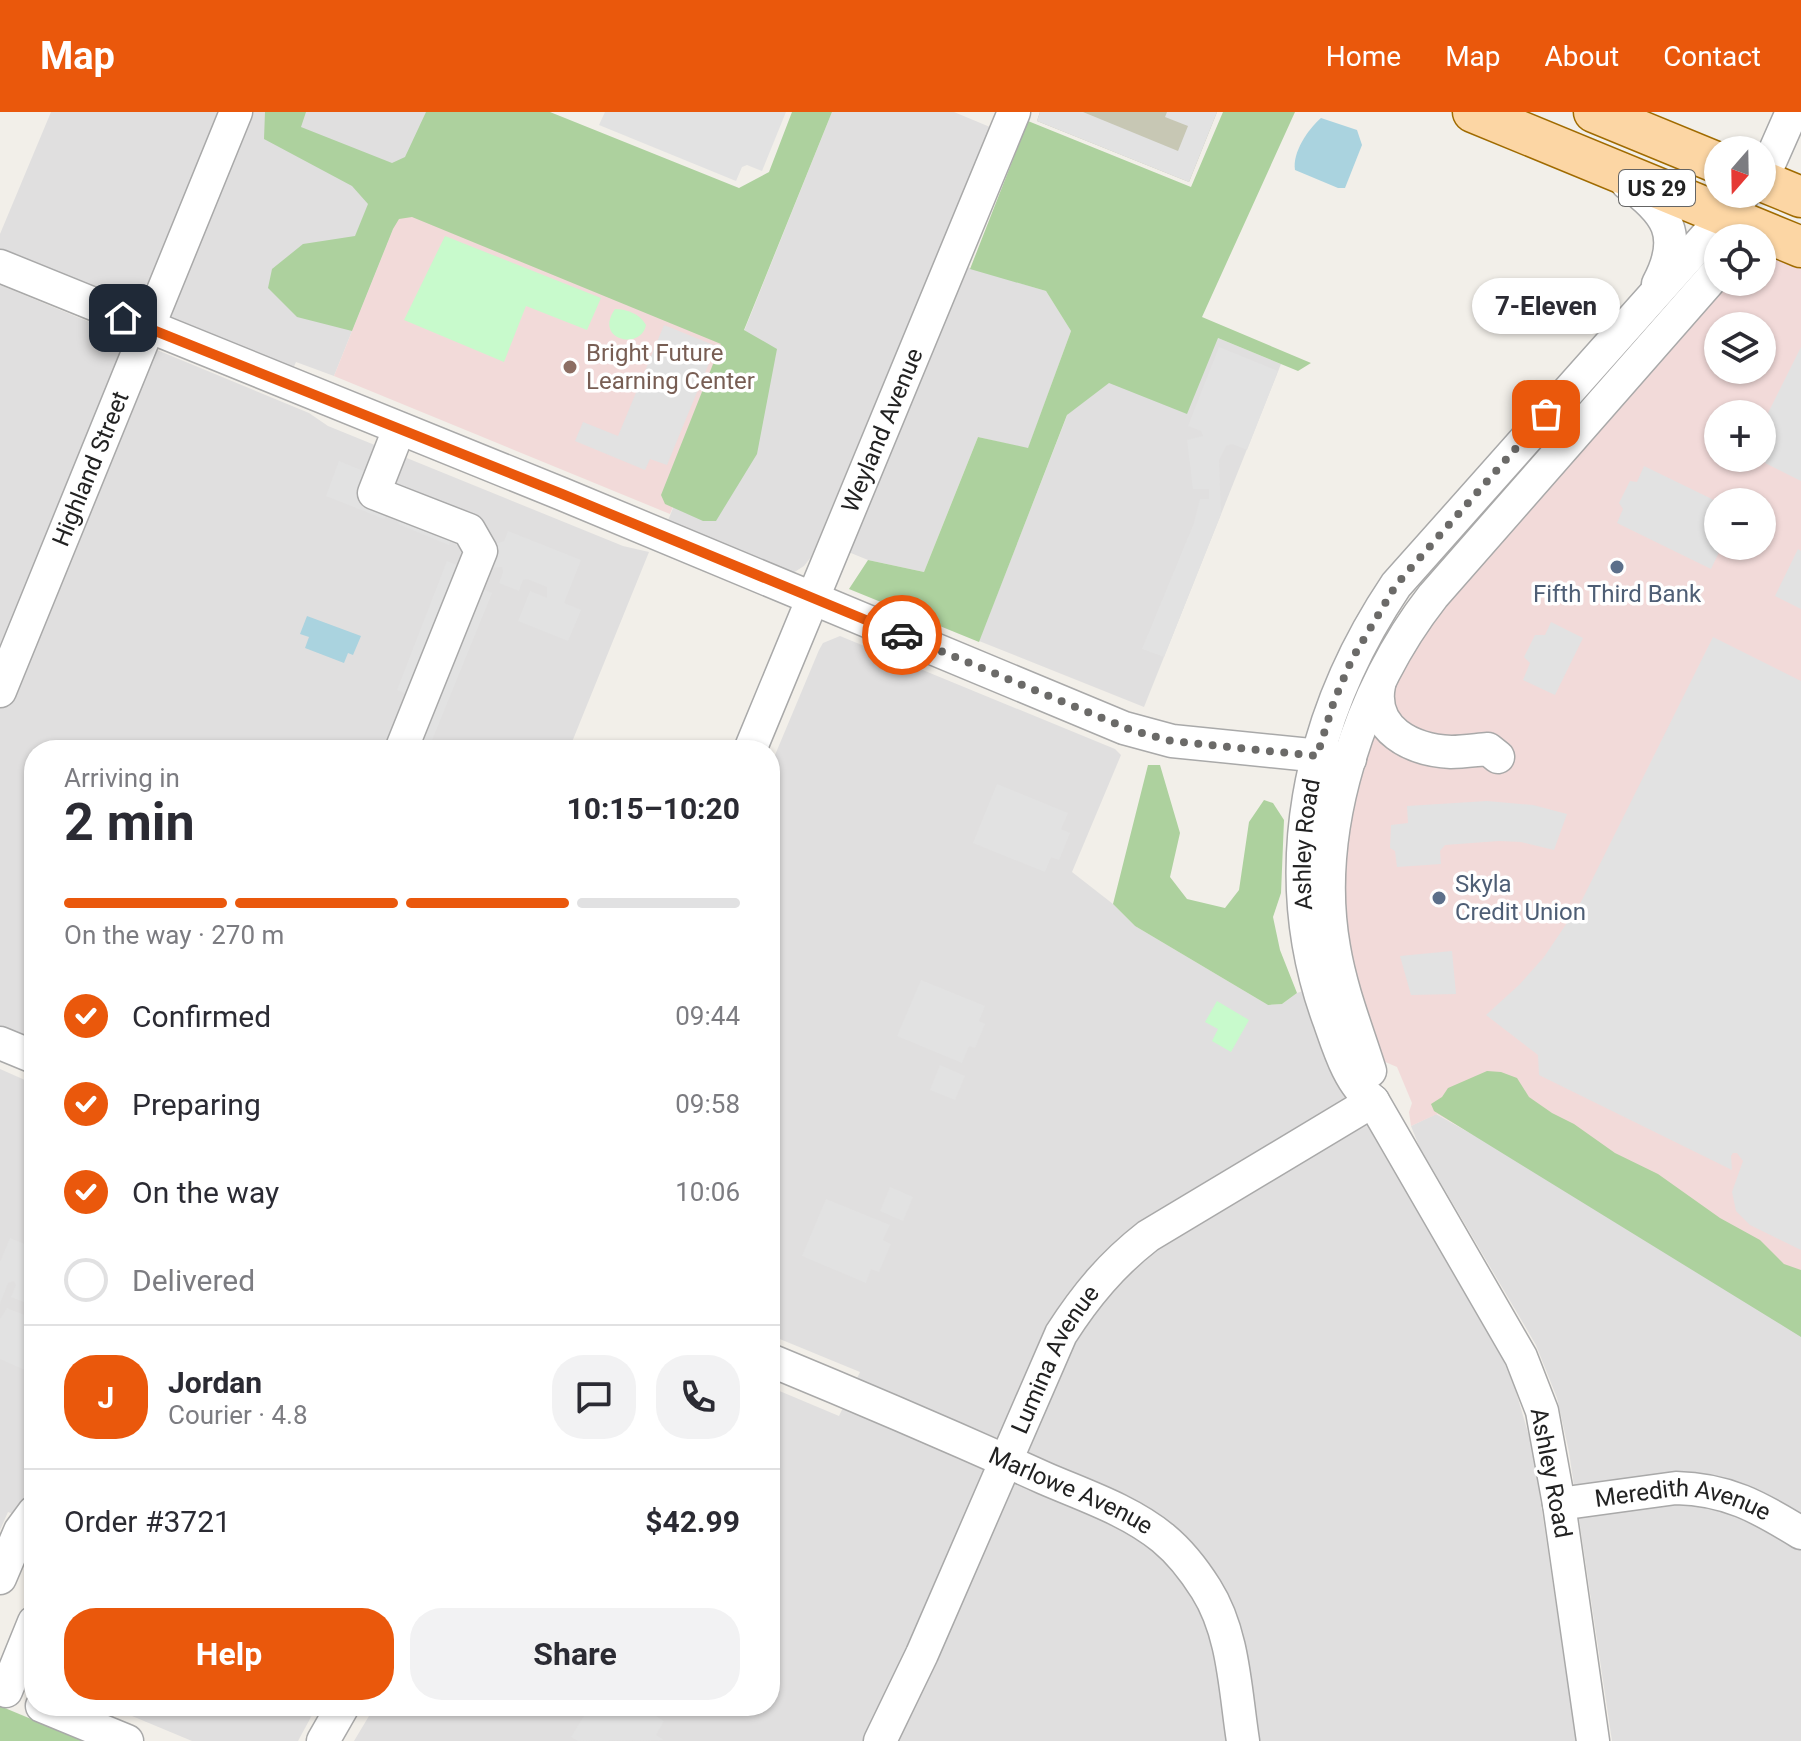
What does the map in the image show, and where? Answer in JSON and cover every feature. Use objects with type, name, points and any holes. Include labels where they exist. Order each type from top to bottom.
[{"type":"main road","name":"US 29","points":[[1473,112],[1616,171],[1745,213],[1801,247]]},
{"type":"main road","name":"US 29","points":[[1594,112],[1704,157]]},
{"type":"main road","points":[[1776,186],[1801,197]]},
{"type":"street","name":"Highland Street","points":[[0,691],[236,112]]},
{"type":"street","name":"Weyland Avenue","points":[[754,740],[1014,112]]},
{"type":"street","points":[[1776,148],[1792,112]]},
{"type":"street","points":[[1616,171],[1621,179],[1658,208],[1670,235],[1666,267],[1643,307]]},
{"type":"street","name":"Ashley Road","points":[[1593,1741],[1559,1504],[1542,1411],[1521,1357],[1373,1101],[1359,1091],[1334,1035],[1318,993],[1308,948],[1303,889],[1304,835],[1317,756],[1334,701],[1352,659],[1396,585],[1643,307],[1745,213]]},
{"type":"street","points":[[0,266],[1131,730],[1172,741],[1350,759]]},
{"type":"street","name":"Ashley Road","points":[[1373,1101],[1371,1074],[1336,962],[1329,913],[1329,880],[1332,833],[1350,759],[1380,682],[1395,650],[1433,596],[1704,287]]},
{"type":"street","points":[[399,429],[374,493],[469,530],[481,551],[405,740]]},
{"type":"street","points":[[1380,682],[1376,700],[1379,711],[1389,727],[1403,739],[1435,750],[1459,752],[1488,749],[1498,757]]},
{"type":"street","points":[[0,1043],[24,1053]]},
{"type":"street","name":"Lumina Avenue","points":[[880,1741],[922,1654],[1061,1334],[1094,1285],[1124,1254],[1148,1236],[1373,1101]]},
{"type":"street","name":"Marlowe Avenue","points":[[780,1364],[1006,1460],[1134,1518],[1162,1537],[1187,1562],[1208,1592],[1223,1624],[1243,1741]]},
{"type":"street","name":"Meredith Avenue","points":[[1559,1504],[1692,1488],[1725,1493],[1758,1507],[1801,1533]]},
{"type":"street","points":[[0,1578],[24,1526]]},
{"type":"street","points":[[13,1694],[24,1656]]},
{"type":"street","points":[[66,1716],[127,1741]]},
{"type":"street","points":[[323,1741],[337,1716]]},
{"type":"shaded area","points":[[51,112],[440,112],[334,376],[296,362],[292,371],[0,250],[0,234]]},
{"type":"shaded area","points":[[605,112],[786,112],[762,171],[747,165],[742,167],[736,181],[599,125]]},
{"type":"shaded area","points":[[832,112],[954,112],[990,127],[811,557],[793,573],[667,523]]},
{"type":"shaded area","points":[[1040,112],[1217,112],[1189,182],[1037,121]]},
{"type":"shaded area","points":[[1040,112],[1083,112],[1178,151],[1188,126],[1165,117],[1167,112],[1217,112],[1189,182],[1037,121]]},
{"type":"shaded area","points":[[403,204],[739,342],[670,514],[334,376]]},
{"type":"shaded area","points":[[1776,257],[1801,267],[1801,1331],[1561,1184],[1437,1114],[1411,1126],[1409,1112],[1412,1103],[1397,1067],[1383,1061],[1375,1049],[1343,935],[1347,812],[1390,687],[1428,623],[1718,296],[1776,296]]},
{"type":"shaded area","points":[[963,266],[1046,291],[1071,331],[1028,449],[978,437],[924,572],[868,560],[846,551]]},
{"type":"shaded area","points":[[0,285],[309,413],[328,426],[623,546],[649,552],[573,740],[24,740],[24,1037],[0,1028]]},
{"type":"shaded area","points":[[664,325],[716,346],[667,465],[650,459],[645,470],[575,441],[583,422],[618,436]]},
{"type":"shaded area","points":[[1218,338],[1281,364],[1144,707],[979,641],[1086,367]]},
{"type":"shaded area","points":[[1219,347],[1278,371],[1247,450],[1232,444],[1226,446],[1219,460],[1221,514],[1164,657],[1142,649],[1194,523],[1200,499],[1209,499],[1209,489],[1193,489],[1187,440],[1203,436],[1201,431],[1188,426]]},
{"type":"shaded area","points":[[1801,347],[1801,481],[1776,468],[1774,400]]},
{"type":"shaded area","points":[[339,461],[461,511],[495,544],[504,541],[508,531],[581,560],[564,603],[581,610],[568,641],[518,621],[530,591],[547,598],[547,587],[527,579],[523,580],[519,591],[499,583],[502,567],[488,568],[480,588],[492,593],[432,740],[392,740],[409,695],[397,690],[447,561],[462,567],[468,551],[454,532],[449,545],[398,524],[402,512],[389,508],[384,519],[326,496]]},
{"type":"shaded area","points":[[1644,466],[1704,495],[1704,560],[1715,560],[1711,569],[1617,523],[1623,509],[1619,503],[1630,481],[1637,482]]},
{"type":"shaded area","points":[[1798,549],[1801,551],[1801,609],[1775,596]]},
{"type":"shaded area","points":[[1551,622],[1583,638],[1555,695],[1523,680],[1530,663],[1524,657],[1535,635],[1545,635]]},
{"type":"shaded area","points":[[840,636],[1115,749],[1121,755],[1072,872],[1135,926],[1268,1005],[1282,1004],[1306,990],[1330,1053],[1375,1139],[1504,1362],[1515,1388],[1533,1450],[1576,1741],[354,1741],[369,1716],[780,1716],[780,1391],[839,1416],[860,1372],[780,1339],[780,743],[823,643]]},
{"type":"shaded area","points":[[1713,637],[1801,681],[1801,1250],[1750,1225],[1736,1211],[1732,1192],[1743,1161],[1737,1153],[1731,1156],[1732,1170],[1539,1075],[1538,1055],[1486,1015],[1544,957],[1581,902]]},
{"type":"shaded area","points":[[997,784],[1068,813],[1061,829],[1070,833],[1059,860],[1051,857],[1045,872],[973,843]]},
{"type":"shaded area","points":[[1487,801],[1533,805],[1567,814],[1554,850],[1521,842],[1445,845],[1440,851],[1441,864],[1397,867],[1395,851],[1390,848],[1391,825],[1408,823],[1407,806]]},
{"type":"shaded area","points":[[1452,951],[1456,994],[1411,995],[1400,956]]},
{"type":"shaded area","points":[[921,980],[985,1006],[979,1021],[985,1024],[975,1048],[969,1046],[962,1063],[897,1036]]},
{"type":"shaded area","points":[[940,1065],[965,1076],[955,1100],[930,1090]]},
{"type":"shaded area","points":[[0,1069],[24,1080],[24,1518],[8,1512],[0,1530]]},
{"type":"shaded area","points":[[1436,1114],[1561,1184],[1801,1331],[1801,1741],[1612,1741],[1569,1452],[1557,1398],[1536,1345],[1419,1146],[1411,1126]]},
{"type":"shaded area","points":[[890,1187],[913,1197],[903,1221],[880,1211]]},
{"type":"shaded area","points":[[826,1199],[890,1225],[883,1240],[891,1244],[879,1272],[871,1269],[866,1283],[802,1256]]},
{"type":"shaded area","points":[[10,1238],[24,1244],[24,1302],[11,1297],[16,1285],[14,1281],[8,1283],[0,1304],[0,1262]]},
{"type":"shaded area","points":[[7,1308],[24,1315],[24,1370],[0,1359],[0,1319]]},
{"type":"shaded area","points":[[132,1716],[312,1716],[298,1741],[192,1741]]},
{"type":"shaded area","points":[[584,1716],[656,1716],[664,1721],[656,1735],[664,1740],[578,1741],[571,1737]]},
{"type":"green space","points":[[265,112],[306,112],[301,127],[392,163],[405,157],[426,112],[550,112],[739,188],[769,172],[792,112],[832,112],[744,330],[777,349],[757,454],[716,521],[703,521],[665,504],[661,495],[721,344],[412,217],[399,219],[393,229],[352,331],[297,317],[268,288],[272,269],[303,244],[355,236],[368,204],[352,186],[264,139]]},
{"type":"green space","points":[[1223,112],[1295,112],[1202,317],[1311,363],[1298,371],[1218,338],[1187,414],[1109,383],[1067,415],[979,642],[849,589],[868,560],[924,572],[978,437],[1028,448],[1071,331],[1046,291],[970,269],[1028,121],[1191,187]]},
{"type":"green space","points":[[445,236],[601,298],[587,330],[526,306],[504,362],[404,320]]},
{"type":"green space","points":[[615,309],[637,315],[646,325],[642,333],[628,340],[614,335],[610,320]]},
{"type":"green space","points":[[1148,765],[1160,765],[1180,833],[1170,877],[1187,899],[1225,908],[1239,890],[1249,822],[1264,800],[1273,803],[1284,820],[1281,893],[1273,917],[1280,950],[1297,993],[1282,1004],[1268,1005],[1135,926],[1113,904]]},
{"type":"green space","points":[[1217,1001],[1249,1020],[1231,1052],[1212,1041],[1218,1029],[1205,1022]]},
{"type":"green space","points":[[1487,1071],[1517,1078],[1529,1097],[1552,1113],[1574,1124],[1615,1153],[1658,1174],[1720,1218],[1760,1240],[1784,1264],[1801,1270],[1801,1337],[1434,1111],[1431,1104],[1442,1097],[1448,1088]]},
{"type":"green space","points":[[0,1706],[84,1741],[0,1741]]},
{"type":"water","points":[[1321,118],[1357,130],[1362,145],[1345,188],[1295,170],[1296,156],[1302,142]]},
{"type":"water","points":[[307,616],[361,636],[353,655],[348,653],[344,663],[305,648],[309,637],[300,634]]},
{"type":"way so far","points":[[902,635],[1131,730],[1172,741],[1317,756],[1334,701],[1352,659],[1396,585],[1546,414]]},
{"type":"place","name":"Bright Future Learning Center","points":[[570,367]]},
{"type":"place","name":"7-Eleven","points":[[1546,414]]},
{"type":"place","name":"Fifth Third Bank","points":[[1617,567]]},
{"type":"place","name":"Skyla Credit Union","points":[[1439,898]]},
{"type":"route","points":[[123,318],[562,494],[902,635]]}]
